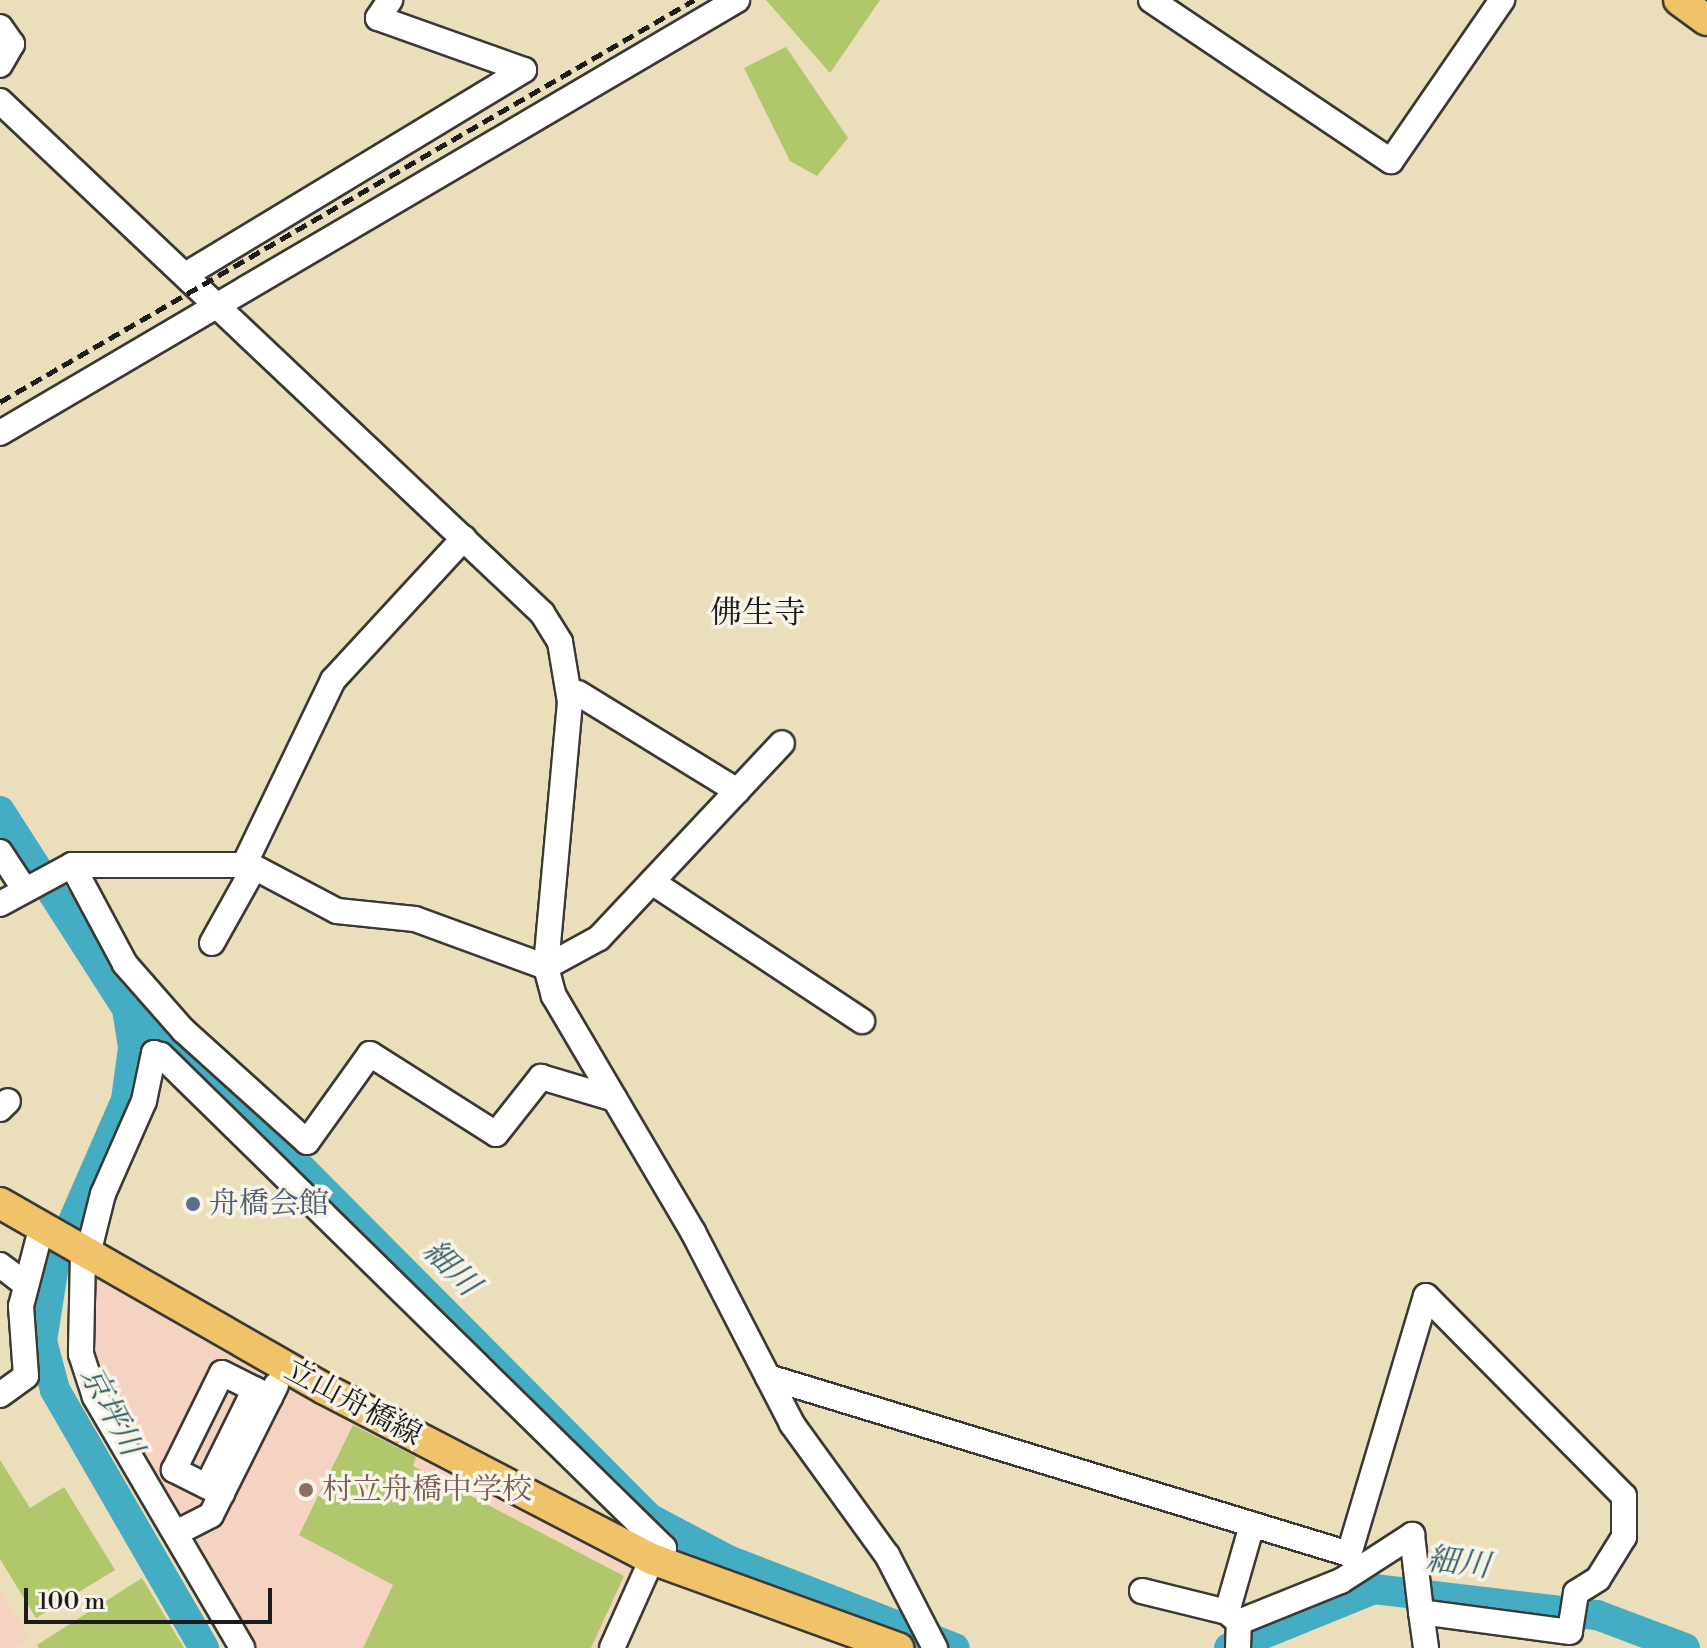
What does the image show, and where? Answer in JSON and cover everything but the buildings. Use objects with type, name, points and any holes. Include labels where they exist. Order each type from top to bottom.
[{"type":"main road","points":[[1679,0],[1707,20]]},
{"type":"main road","name":"立山舟橋線","points":[[0,1203],[85,1257],[285,1367],[657,1561],[898,1648]]},
{"type":"street","points":[[187,274],[524,70],[378,18],[390,0]]},
{"type":"street","points":[[0,433],[737,0]]},
{"type":"street","points":[[1151,0],[1391,161],[1502,0]]},
{"type":"street","points":[[0,27],[12,44],[0,65]]},
{"type":"street","points":[[0,101],[187,274],[542,613],[560,642],[570,702],[546,967],[768,1377],[922,1617],[935,1648]]},
{"type":"street","points":[[212,943],[333,680],[464,538]]},
{"type":"street","points":[[578,693],[737,791]]},
{"type":"street","points":[[0,904],[23,887],[72,865],[249,866],[337,911],[415,919],[546,967],[599,938],[782,743]]},
{"type":"street","points":[[0,852],[23,887]]},
{"type":"street","points":[[72,865],[125,964],[183,1030],[307,1142],[370,1054],[496,1134],[541,1077],[615,1099]]},
{"type":"street","points":[[652,882],[862,1021]]},
{"type":"street","points":[[242,1648],[85,1369],[77,1301],[85,1257],[103,1194],[144,1101],[154,1053],[161,1055],[664,1548],[612,1648]]},
{"type":"street","points":[[0,1395],[26,1376],[24,1283],[41,1229]]},
{"type":"street","points":[[0,1265],[24,1283]]},
{"type":"street","points":[[768,1377],[1349,1554],[1426,1296],[1624,1496],[1624,1537],[1598,1579],[1576,1593],[1570,1632],[1421,1612]]},
{"type":"street","points":[[176,1533],[211,1515],[214,1490],[262,1393],[285,1367]]},
{"type":"street","points":[[214,1490],[174,1470],[222,1373],[262,1393]]},
{"type":"street","points":[[1238,1648],[1233,1617],[1252,1525]]},
{"type":"street","points":[[1142,1591],[1233,1617],[1341,1581],[1412,1535],[1426,1648]]},
{"type":"shaded area","points":[[83,1255],[652,1559],[612,1648],[242,1648],[95,1397]]},
{"type":"shaded area","points":[[0,1588],[30,1640],[16,1648],[0,1648]]},
{"type":"green space","points":[[766,0],[880,0],[830,73]]},
{"type":"green space","points":[[786,47],[848,138],[817,176],[790,161],[744,68]]},
{"type":"green space","points":[[353,1425],[416,1457],[413,1466],[624,1576],[591,1648],[363,1648],[393,1585],[299,1535]]},
{"type":"green space","points":[[0,1460],[30,1508],[64,1487],[115,1570],[36,1618],[0,1559]]},
{"type":"green space","points":[[142,1578],[184,1648],[39,1648],[37,1645]]},
{"type":"waterway","name":"細川","points":[[0,811],[127,1009],[236,1103],[649,1518],[728,1560],[955,1648]]},
{"type":"waterway","name":"京坪川","points":[[127,1009],[133,1048],[126,1100],[54,1265],[42,1341],[55,1390],[204,1648]]},
{"type":"waterway","name":"細川","points":[[1229,1648],[1374,1589],[1597,1615],[1685,1648]]},
{"type":"railway","points":[[0,402],[694,0]]},
{"type":"place","name":"舟橋会館","points":[[193,1204]]},
{"type":"place","name":"村立舟橋中学校","points":[[306,1490]]},
{"type":"district","name":"佛生寺","points":[[758,613]]}]
